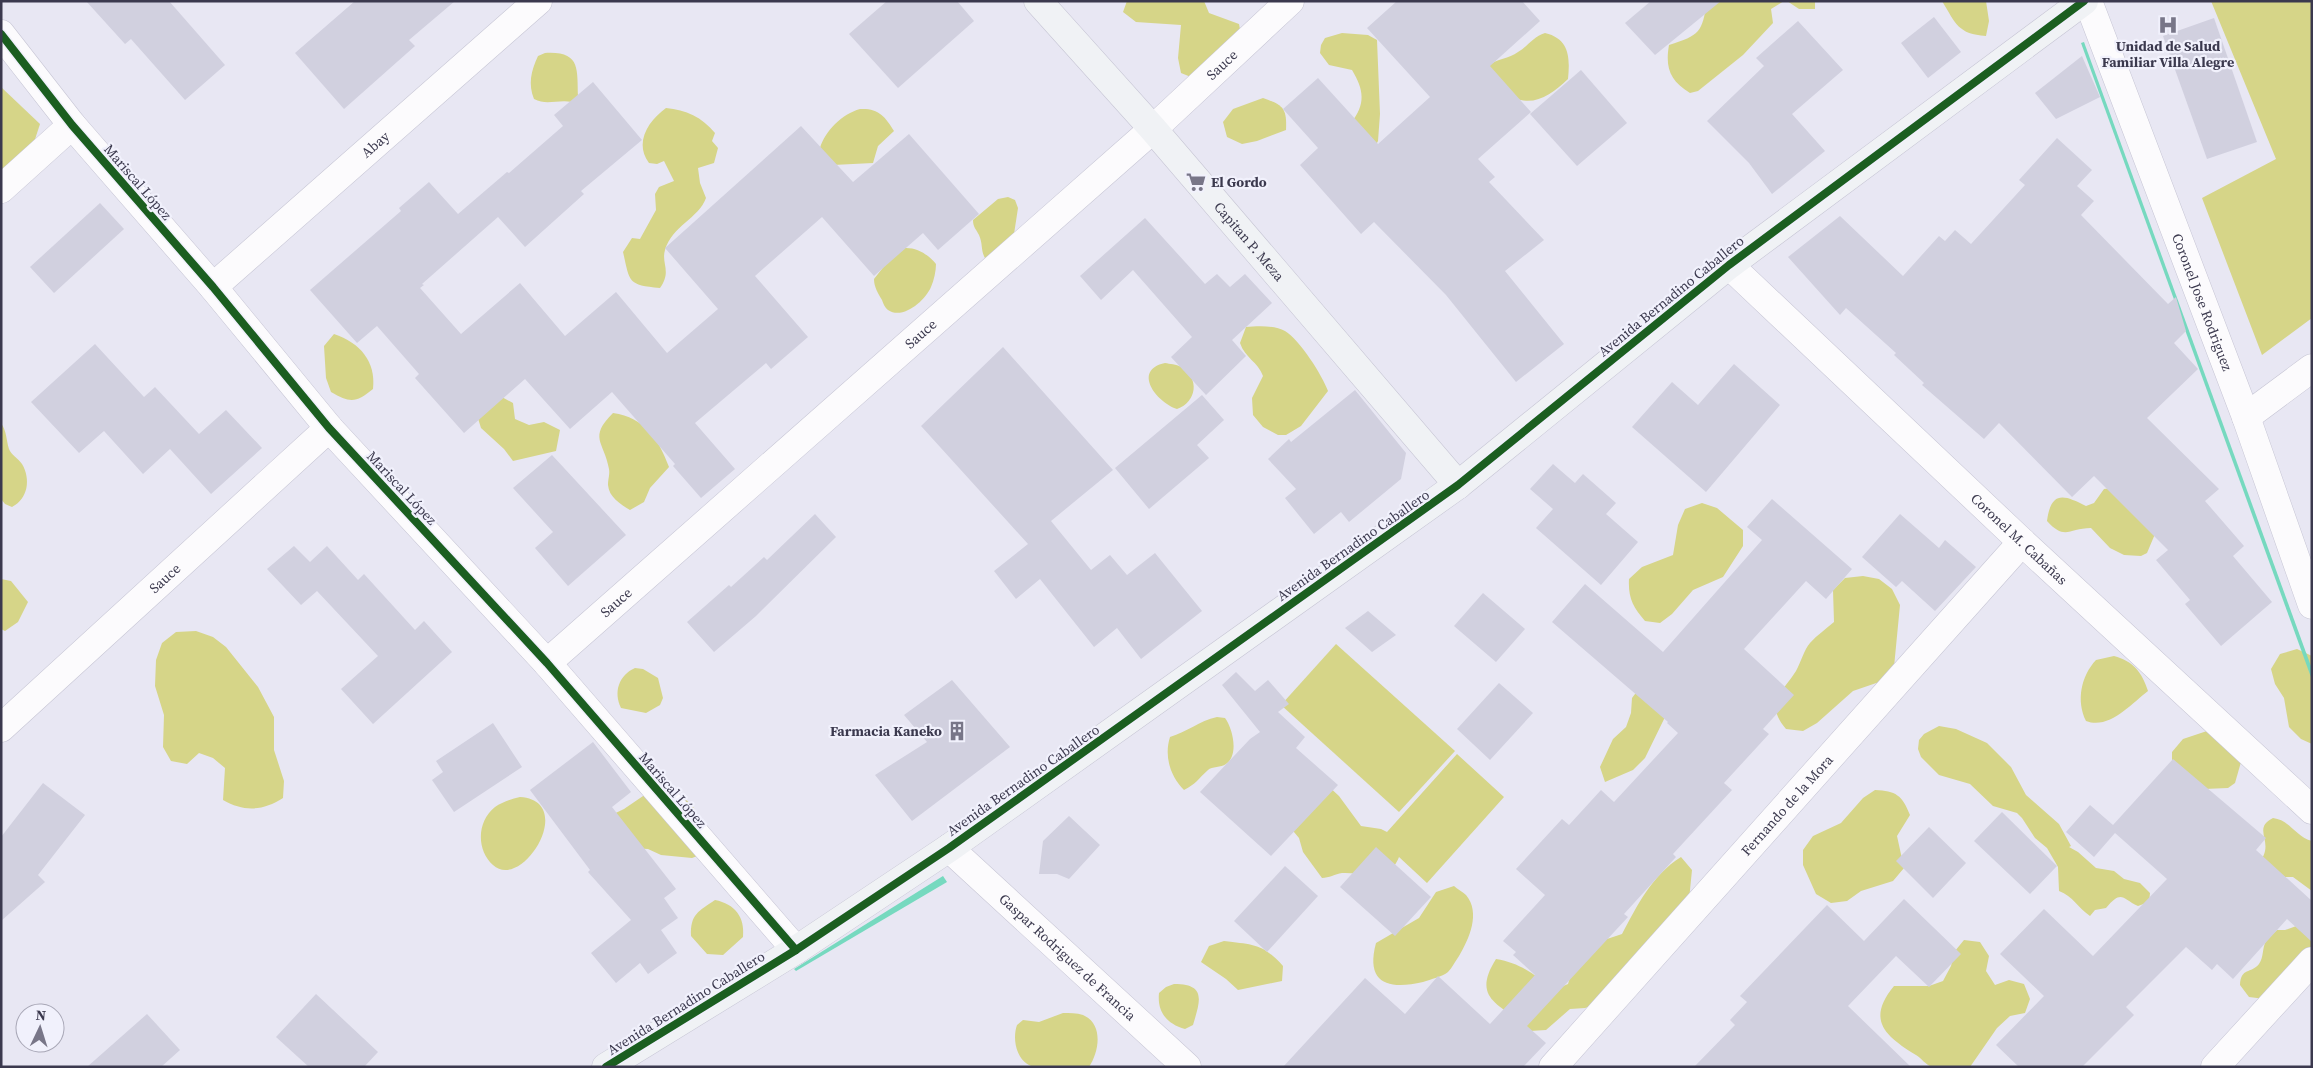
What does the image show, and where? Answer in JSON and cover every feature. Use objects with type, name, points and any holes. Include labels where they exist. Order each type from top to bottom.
[{"type":"street","name":"Abay","points":[[213,287],[538,1]]},
{"type":"street","name":"Capitan P. Meza","points":[[1038,1],[1153,129],[1458,485]]},
{"type":"street","name":"Sauce","points":[[547,663],[1153,129],[1290,1]]},
{"type":"street","name":"Avenida Bernadino Caballero","points":[[606,1067],[796,950],[949,848],[1458,485],[1729,265],[2086,1]]},
{"type":"street","name":"Coronel Jose Rodriguez","points":[[2086,1],[2246,417],[2312,605]]},
{"type":"street","name":"Mariscal López","points":[[1,34],[72,126],[213,287],[329,428],[547,663],[796,950]]},
{"type":"street","points":[[1,189],[72,126]]},
{"type":"street","name":"Coronel M. Cabañas","points":[[1729,265],[2022,542],[2312,810]]},
{"type":"street","points":[[2246,417],[2312,368]]},
{"type":"street","name":"Sauce","points":[[1,728],[329,428]]},
{"type":"street","name":"Fernando de la Mora","points":[[1552,1067],[2022,542]]},
{"type":"street","name":"Gaspar Rodriguez de Francia","points":[[949,848],[1187,1067]]},
{"type":"street","points":[[2216,1067],[2312,961]]},
{"type":"shaded area","points":[[1127,1],[1204,1],[1209,13],[1239,24],[1242,40],[1196,79],[1181,73],[1178,58],[1181,25],[1136,22],[1123,12]]},
{"type":"shaded area","points":[[1707,1],[1784,1],[1771,9],[1773,23],[1743,55],[1698,91],[1690,93],[1678,84],[1670,73],[1668,61],[1669,45],[1687,38],[1698,31],[1703,20]]},
{"type":"shaded area","points":[[1787,1],[1815,1],[1815,9],[1799,9]]},
{"type":"shaded area","points":[[1942,1],[1986,1],[1989,21],[1986,36],[1963,30],[1955,22]]},
{"type":"shaded area","points":[[2211,1],[2312,1],[2312,318],[2262,355],[2202,198],[2276,159]]},
{"type":"shaded area","points":[[1342,33],[1368,35],[1377,40],[1380,114],[1378,141],[1370,156],[1351,123],[1359,110],[1362,97],[1356,77],[1352,70],[1329,65],[1320,53],[1321,45],[1325,38]]},
{"type":"shaded area","points":[[1545,33],[1559,40],[1567,50],[1569,64],[1568,79],[1554,91],[1539,99],[1531,101],[1514,98],[1502,90],[1488,66],[1495,61],[1522,50],[1537,37]]},
{"type":"shaded area","points":[[2084,42],[2312,669],[2312,680],[2081,43]]},
{"type":"shaded area","points":[[545,53],[565,55],[575,64],[578,97],[572,102],[543,102],[534,99],[531,88],[532,72],[538,56]]},
{"type":"shaded area","points":[[1,87],[40,124],[20,185],[1,201]]},
{"type":"shaded area","points":[[1263,98],[1282,108],[1286,117],[1286,130],[1257,141],[1242,144],[1227,137],[1223,122],[1233,109]]},
{"type":"shaded area","points":[[666,108],[680,110],[705,123],[715,133],[712,141],[718,148],[714,163],[698,168],[700,183],[706,198],[698,211],[679,228],[668,242],[664,255],[666,272],[660,288],[641,285],[632,280],[627,270],[623,252],[632,238],[640,239],[656,210],[655,194],[659,187],[674,181],[664,161],[657,164],[649,163],[643,148],[643,140],[649,126],[659,113]]},
{"type":"shaded area","points":[[860,109],[872,110],[880,114],[894,131],[878,146],[873,163],[833,165],[820,148],[822,142],[835,124],[853,111]]},
{"type":"shaded area","points":[[1008,197],[1015,200],[1018,208],[1012,247],[990,264],[984,257],[973,220],[998,199]]},
{"type":"shaded area","points":[[904,248],[922,252],[936,264],[931,287],[924,298],[913,308],[900,313],[888,310],[885,307],[875,287],[874,279],[889,260]]},
{"type":"shaded area","points":[[1246,327],[1271,327],[1285,331],[1310,358],[1328,391],[1301,426],[1286,435],[1278,435],[1263,427],[1253,415],[1252,398],[1263,376],[1258,367],[1245,353],[1240,343]]},
{"type":"shaded area","points":[[334,334],[359,348],[372,370],[373,389],[357,399],[348,400],[331,392],[326,378],[324,346]]},
{"type":"shaded area","points":[[1165,363],[1181,367],[1191,377],[1193,383],[1194,389],[1189,401],[1177,409],[1162,400],[1155,393],[1149,379],[1150,372],[1155,367]]},
{"type":"shaded area","points":[[500,396],[513,403],[515,419],[529,425],[544,422],[560,430],[556,451],[513,461],[504,449],[481,428],[476,412]]},
{"type":"shaded area","points":[[613,413],[634,419],[649,431],[660,447],[669,467],[650,488],[644,502],[630,510],[619,503],[610,493],[608,485],[609,469],[600,440],[601,428]]},
{"type":"shaded area","points":[[1,423],[10,451],[22,464],[27,482],[22,499],[12,507],[5,504],[1,499]]},
{"type":"shaded area","points":[[2112,488],[2155,534],[2147,553],[2141,556],[2124,555],[2110,548],[2091,528],[2063,532],[2058,531],[2047,521],[2049,511],[2055,500],[2059,498],[2071,499],[2086,506],[2094,503],[2104,489]]},
{"type":"shaded area","points":[[1702,503],[1717,508],[1743,530],[1743,546],[1723,577],[1693,590],[1672,614],[1660,623],[1645,621],[1632,602],[1629,592],[1629,579],[1642,567],[1673,555],[1678,525],[1685,509]]},
{"type":"shaded area","points":[[1863,576],[1879,579],[1892,589],[1900,605],[1894,667],[1885,680],[1853,691],[1817,723],[1803,731],[1786,729],[1776,712],[1776,705],[1781,692],[1796,671],[1808,646],[1834,622],[1833,590],[1845,578]]},
{"type":"shaded area","points":[[1,579],[11,581],[28,602],[18,622],[5,631],[1,629]]},
{"type":"shaded area","points":[[196,631],[213,637],[226,647],[258,687],[274,717],[274,750],[284,781],[283,798],[276,802],[261,808],[238,807],[231,804],[223,800],[225,768],[213,758],[199,753],[187,764],[171,761],[163,747],[164,715],[155,686],[156,660],[162,643],[176,632]]},
{"type":"shaded area","points":[[1336,644],[1455,751],[1399,812],[1281,705]]},
{"type":"shaded area","points":[[2297,649],[2312,656],[2312,744],[2301,739],[2289,727],[2284,698],[2275,684],[2271,669],[2280,654]]},
{"type":"shaded area","points":[[2114,656],[2132,664],[2136,668],[2143,678],[2148,691],[2127,709],[2111,719],[2095,723],[2086,721],[2081,705],[2081,697],[2087,673],[2096,660]]},
{"type":"shaded area","points":[[635,668],[643,669],[658,678],[663,698],[660,705],[646,713],[621,708],[619,702],[618,690],[621,680],[629,671]]},
{"type":"shaded area","points":[[1641,686],[1666,715],[1645,758],[1633,770],[1605,782],[1600,767],[1613,739],[1626,727],[1631,713],[1632,698]]},
{"type":"shaded area","points":[[1217,717],[1225,718],[1232,735],[1234,748],[1230,760],[1222,766],[1210,769],[1184,790],[1172,772],[1168,758],[1170,737]]},
{"type":"shaded area","points":[[1939,726],[1956,729],[1987,743],[2011,767],[2026,795],[2059,824],[2071,846],[2069,847],[2078,852],[2096,868],[2114,871],[2124,879],[2140,883],[2150,893],[2149,902],[2138,906],[2119,897],[2106,908],[2095,910],[2090,916],[2068,896],[2059,891],[2058,867],[2047,848],[2035,838],[2017,813],[1993,806],[1970,784],[1939,775],[1921,757],[1918,749],[1919,740],[1924,734]]},
{"type":"shaded area","points":[[2207,731],[2241,762],[2235,783],[2228,788],[2204,789],[2172,767],[2172,752],[2183,739]]},
{"type":"shaded area","points":[[1457,754],[1504,797],[1427,883],[1399,857],[1395,865],[1382,873],[1342,873],[1322,878],[1303,852],[1299,838],[1289,826],[1313,772],[1339,796],[1361,826],[1381,829],[1387,832]]},
{"type":"shaded area","points":[[1875,790],[1897,795],[1904,803],[1910,815],[1897,836],[1904,868],[1893,881],[1861,891],[1847,901],[1831,903],[1816,894],[1803,865],[1803,850],[1813,836],[1841,823],[1863,798]]},
{"type":"shaded area","points":[[646,794],[675,795],[693,806],[699,821],[700,855],[692,858],[661,855],[648,849],[631,848],[601,820],[624,809]]},
{"type":"shaded area","points":[[520,797],[537,802],[544,813],[545,827],[539,843],[530,856],[518,866],[505,870],[493,865],[487,859],[481,844],[482,828],[489,813],[495,807]]},
{"type":"shaded area","points":[[2273,818],[2279,819],[2306,839],[2312,841],[2312,891],[2293,877],[2285,877],[2258,866],[2265,851],[2263,829],[2268,821]]},
{"type":"shaded area","points":[[1681,857],[1692,870],[1689,900],[1631,994],[1585,1008],[1570,1009],[1546,1030],[1530,1031],[1501,1008],[1488,994],[1486,985],[1489,973],[1496,959],[1513,963],[1534,975],[1554,990],[1568,984],[1573,968],[1592,944],[1622,934],[1646,892],[1671,864]]},
{"type":"shaded area","points":[[943,876],[947,882],[796,971],[794,969]]},
{"type":"shaded area","points":[[1454,886],[1466,895],[1473,910],[1473,918],[1470,934],[1451,968],[1440,977],[1423,982],[1400,985],[1383,981],[1377,975],[1374,968],[1373,957],[1376,943],[1419,918],[1436,892]]},
{"type":"shaded area","points":[[715,900],[733,908],[742,923],[743,937],[723,955],[707,954],[691,936],[694,918],[700,910]]},
{"type":"shaded area","points":[[2302,924],[2312,925],[2312,947],[2273,1000],[2249,997],[2240,985],[2241,979],[2244,973],[2259,964],[2267,940],[2277,930],[2285,930]]},
{"type":"shaded area","points":[[1964,940],[1980,942],[1989,956],[1986,971],[1995,985],[2009,980],[2024,984],[2030,999],[2025,1013],[2010,1016],[1997,1028],[1970,1067],[1932,1067],[1888,1034],[1880,1018],[1881,1008],[1894,986],[1929,986],[1943,981],[1951,966],[1955,951]]},
{"type":"shaded area","points":[[1224,941],[1257,946],[1269,953],[1283,966],[1282,981],[1238,990],[1226,979],[1201,962],[1209,946]]},
{"type":"shaded area","points":[[1174,984],[1192,987],[1198,996],[1198,1008],[1193,1025],[1185,1029],[1168,1020],[1160,1006],[1159,993],[1166,987]]},
{"type":"shaded area","points":[[1063,1013],[1083,1015],[1090,1019],[1097,1031],[1097,1046],[1089,1067],[1034,1067],[1028,1064],[1019,1055],[1015,1043],[1017,1025],[1023,1020],[1039,1022]]},
{"type":"building","points":[[86,1],[169,1],[225,65],[185,100],[131,39],[125,44]]},
{"type":"building","points":[[355,1],[455,1],[409,40],[415,46],[344,109],[295,53]]},
{"type":"building","points":[[887,1],[957,1],[974,21],[898,88],[849,34]]},
{"type":"building","points":[[1397,1],[1522,1],[1540,21],[1490,66],[1531,112],[1478,159],[1495,177],[1489,182],[1544,240],[1505,271],[1564,344],[1516,382],[1446,295],[1374,222],[1361,234],[1300,165],[1318,148],[1283,109],[1318,78],[1378,144],[1430,97],[1367,28]]},
{"type":"building","points":[[1651,1],[1721,1],[1655,55],[1625,23]]},
{"type":"building","points":[[1934,17],[1961,52],[1928,78],[1901,43]]},
{"type":"building","points":[[2214,18],[2257,142],[2207,159],[2163,36]]},
{"type":"building","points":[[1798,21],[1843,70],[1792,114],[1825,151],[1772,194],[1749,163],[1707,121],[1764,66],[1756,58]]},
{"type":"building","points":[[2082,56],[2100,97],[2056,119],[2035,93]]},
{"type":"building","points":[[1581,70],[1627,123],[1577,166],[1530,114]]},
{"type":"building","points":[[593,82],[642,140],[581,191],[584,194],[525,247],[498,217],[422,284],[424,285],[420,288],[461,334],[520,283],[565,336],[616,292],[667,353],[718,309],[665,248],[801,126],[853,182],[909,134],[979,214],[938,250],[923,233],[874,276],[822,217],[755,276],[808,337],[771,369],[766,363],[695,423],[735,469],[701,498],[673,466],[675,464],[612,392],[570,429],[525,379],[464,433],[415,378],[419,374],[377,326],[357,343],[310,290],[401,211],[399,208],[429,182],[458,214],[563,126],[554,115]]},
{"type":"building","points":[[2057,138],[2092,170],[2077,186],[2094,201],[2081,215],[2168,304],[2176,297],[2186,331],[2174,343],[2198,369],[2147,418],[2219,489],[2205,501],[2244,546],[2233,556],[2272,602],[2221,646],[2185,604],[2190,600],[2156,560],[2168,550],[2094,476],[2072,497],[1999,423],[1984,439],[1922,385],[1924,383],[1894,355],[1896,353],[1846,308],[1840,315],[1788,257],[1840,216],[1903,276],[1939,236],[1945,241],[1955,230],[1971,244],[2025,185],[2019,180]]},
{"type":"building","points":[[100,203],[124,229],[54,293],[30,267]]},
{"type":"building","points":[[1145,218],[1205,284],[1217,274],[1230,287],[1245,274],[1272,303],[1232,340],[1246,356],[1206,395],[1171,357],[1192,337],[1133,270],[1101,300],[1080,276]]},
{"type":"building","points":[[95,344],[144,397],[155,387],[199,434],[226,410],[262,448],[211,494],[170,449],[143,474],[104,431],[79,453],[31,402]]},
{"type":"building","points":[[1003,347],[1113,470],[1051,521],[1091,570],[1110,555],[1127,575],[1155,553],[1202,611],[1141,659],[1117,628],[1094,647],[1040,579],[1016,599],[994,571],[1028,544],[921,426]]},
{"type":"building","points":[[1734,364],[1780,405],[1706,492],[1632,427],[1672,382],[1698,405]]},
{"type":"building","points":[[1355,390],[1406,453],[1401,479],[1349,522],[1341,512],[1314,534],[1285,498],[1296,489],[1268,459],[1289,439],[1291,442]]},
{"type":"building","points":[[1202,395],[1224,420],[1197,445],[1209,458],[1149,509],[1115,468]]},
{"type":"building","points":[[552,455],[626,535],[568,586],[535,548],[553,532],[513,488]]},
{"type":"building","points":[[1553,464],[1575,483],[1583,474],[1616,503],[1606,514],[1638,542],[1601,585],[1536,528],[1553,509],[1530,489]]},
{"type":"building","points":[[1772,499],[1852,569],[1826,599],[1806,581],[1744,649],[1794,695],[1763,729],[1769,734],[1724,783],[1732,790],[1673,854],[1676,857],[1624,914],[1628,917],[1527,1026],[1546,1043],[1523,1067],[1283,1067],[1365,978],[1405,1014],[1438,976],[1490,1024],[1535,975],[1513,955],[1516,952],[1503,941],[1545,895],[1516,869],[1562,819],[1569,825],[1601,790],[1614,802],[1678,733],[1668,722],[1552,622],[1585,584],[1663,652],[1762,540],[1747,527]]},
{"type":"building","points":[[815,514],[836,537],[756,616],[714,652],[687,622],[729,585],[731,587],[764,557],[767,560]]},
{"type":"building","points":[[1900,514],[1939,548],[1945,540],[1976,567],[1935,611],[1902,581],[1896,587],[1862,557]]},
{"type":"building","points":[[294,546],[310,562],[327,546],[358,580],[364,574],[415,630],[424,621],[452,652],[373,724],[341,689],[378,656],[317,591],[301,605],[267,569]]},
{"type":"building","points":[[1483,593],[1525,629],[1496,662],[1454,626]]},
{"type":"building","points":[[1368,611],[1396,635],[1372,652],[1345,628]]},
{"type":"building","points":[[1236,672],[1255,691],[1268,680],[1289,704],[1278,712],[1305,737],[1296,748],[1338,785],[1271,856],[1200,792],[1250,739],[1260,732],[1222,685]]},
{"type":"building","points":[[952,680],[1010,747],[912,821],[875,775],[927,742],[904,715]]},
{"type":"building","points":[[1499,683],[1533,713],[1490,760],[1457,729]]},
{"type":"building","points":[[493,723],[522,767],[454,812],[432,780],[443,772],[436,761]]},
{"type":"building","points":[[593,742],[631,792],[612,807],[676,889],[664,898],[678,918],[661,930],[677,953],[648,974],[640,963],[616,983],[591,953],[631,920],[588,872],[590,870],[530,790]]},
{"type":"building","points":[[2173,759],[2266,838],[2256,850],[2312,901],[2312,942],[2287,919],[2233,979],[2217,964],[2212,970],[2186,947],[2126,1007],[2134,1015],[2082,1067],[2019,1067],[1996,1045],[2044,996],[2000,954],[2044,909],[2093,956],[2167,879],[2115,833],[2094,857],[2066,832],[2090,805],[2113,825]]},
{"type":"building","points":[[43,783],[85,815],[38,875],[45,882],[1,921],[1,837]]},
{"type":"building","points":[[2002,812],[2057,866],[2030,894],[1974,841]]},
{"type":"building","points":[[1069,816],[1100,845],[1069,879],[1057,874],[1039,874],[1043,841]]},
{"type":"building","points":[[1929,827],[1966,863],[1933,898],[1896,861]]},
{"type":"building","points":[[1376,847],[1431,897],[1395,936],[1340,887]]},
{"type":"building","points":[[1285,866],[1318,896],[1267,952],[1234,921]]},
{"type":"building","points":[[1904,899],[1961,954],[1929,987],[1896,956],[1848,1006],[1911,1067],[1694,1067],[1735,1025],[1730,1020],[1747,1002],[1740,996],[1827,905],[1864,941]]},
{"type":"building","points":[[316,994],[378,1052],[364,1067],[309,1067],[276,1037]]},
{"type":"building","points":[[147,1014],[180,1050],[161,1067],[87,1067]]},
{"type":"cycle path","points":[[606,1067],[796,950],[949,848],[1458,485],[1729,265],[2084,1]]},
{"type":"cycle path","points":[[1,34],[72,125],[213,287],[329,428],[547,663],[796,950]]},
{"type":"place","name":"Unidad de Salud Familiar Villa Alegre","points":[[2168,25]]},
{"type":"place","name":"El Gordo","points":[[1196,182]]},
{"type":"place","name":"Farmacia Kaneko","points":[[957,731]]}]
